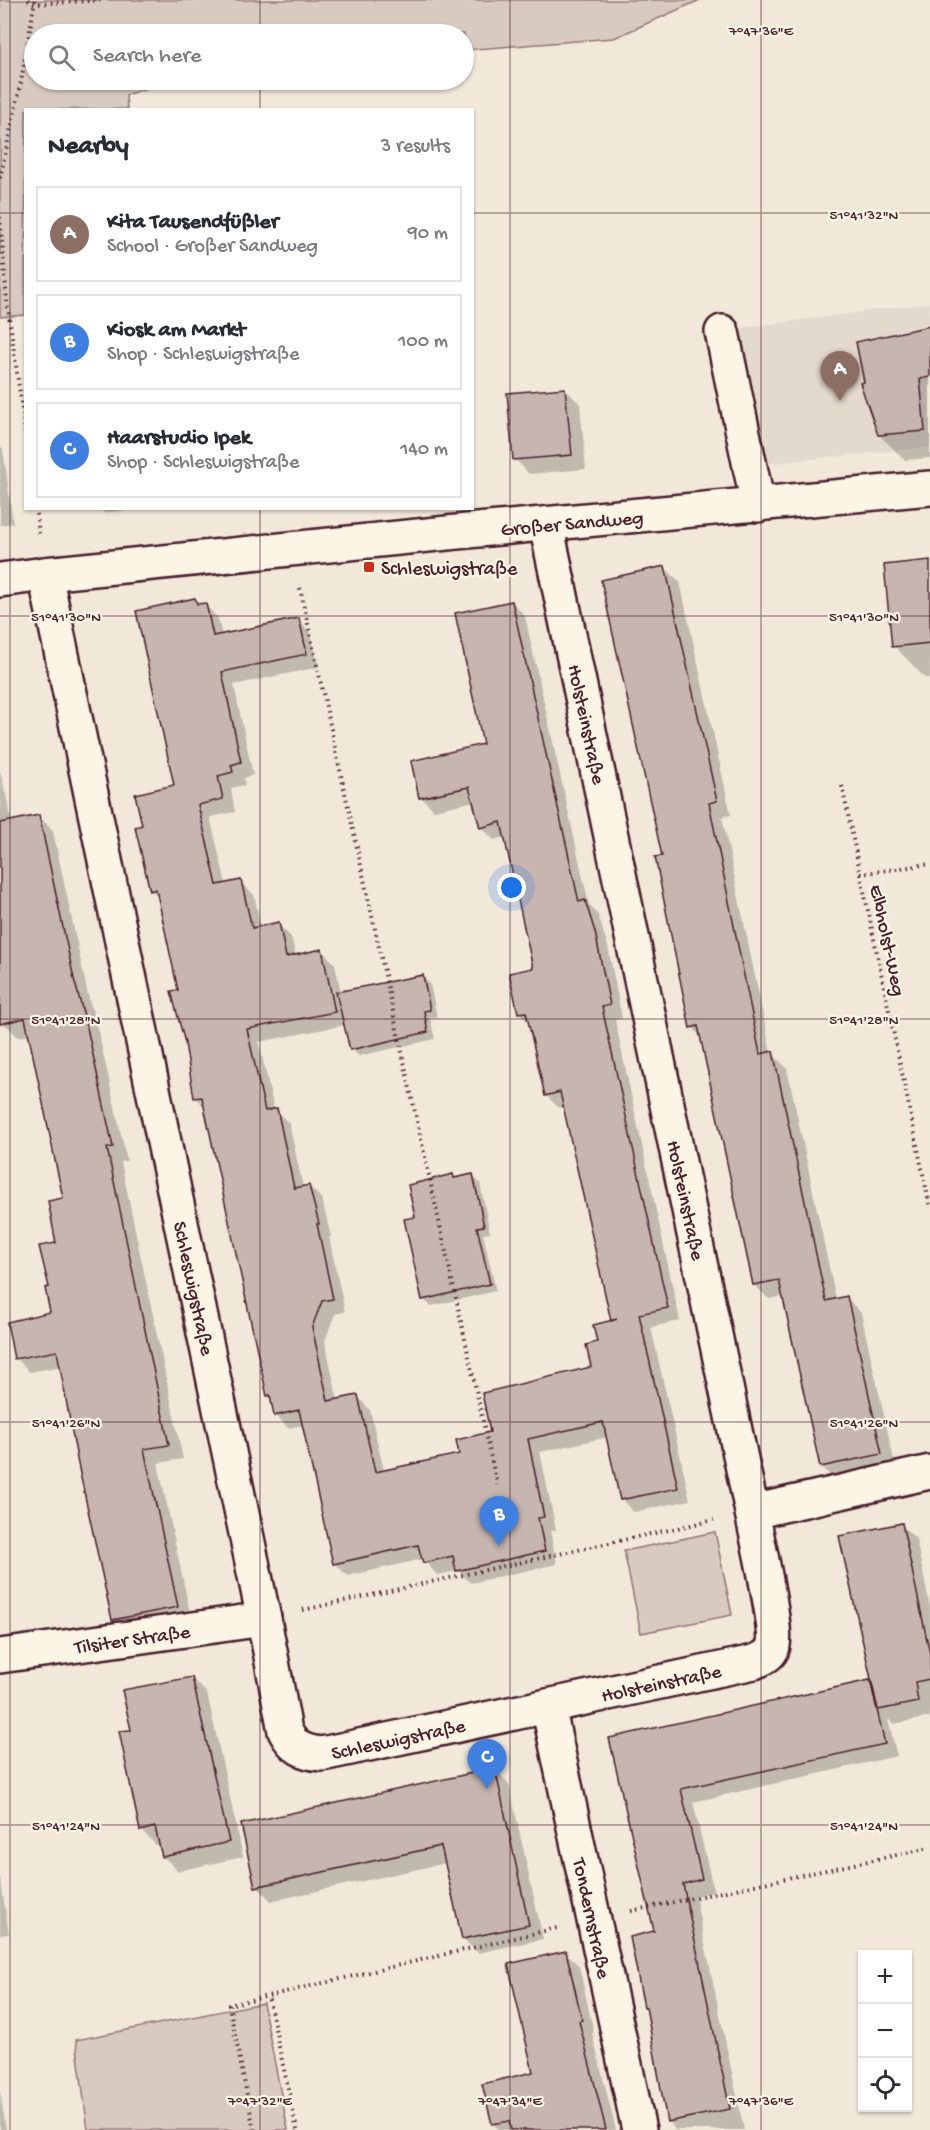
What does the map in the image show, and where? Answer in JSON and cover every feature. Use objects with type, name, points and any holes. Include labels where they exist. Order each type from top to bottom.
[{"type":"street","points":[[722,332],[758,505]]},
{"type":"street","name":"Großer Sandweg","points":[[0,580],[291,549],[930,488]]},
{"type":"street","name":"Holsteinstraße","points":[[546,524],[752,1512],[773,1626],[774,1643],[769,1654],[754,1662],[548,1706]]},
{"type":"street","name":"Schleswigstraße","points":[[45,574],[264,1619],[285,1731],[290,1741],[300,1749],[322,1754],[548,1706]]},
{"type":"street","points":[[752,1512],[930,1472]]},
{"type":"street","name":"Tilsiter Straße","points":[[0,1656],[264,1619]]},
{"type":"street","name":"Tondernstraße","points":[[548,1706],[639,2130]]},
{"type":"path","points":[[28,0],[35,2],[102,0]]},
{"type":"path","points":[[31,24],[35,2]]},
{"type":"path","points":[[0,178],[24,65]]},
{"type":"path","points":[[0,217],[9,311],[24,422]]},
{"type":"path","points":[[291,549],[497,1485]]},
{"type":"path","name":"Elbholst-Weg","points":[[842,786],[930,1207]]},
{"type":"path","points":[[860,874],[930,864]]},
{"type":"path","points":[[264,1619],[752,1512]]},
{"type":"path","points":[[254,2130],[229,2005],[592,1919],[930,1848]]},
{"type":"path","points":[[268,1996],[297,2130]]},
{"type":"shaded area","points":[[0,0],[700,0],[614,38],[474,49],[474,24],[24,24],[24,90],[141,90],[126,95],[127,108],[24,108],[24,315],[0,317]]},
{"type":"shaded area","points":[[930,303],[930,447],[763,464],[732,329]]},
{"type":"shaded area","points":[[715,1532],[732,1615],[641,1633],[624,1551]]},
{"type":"shaded area","points":[[263,2003],[288,2130],[88,2130],[76,2040]]},
{"type":"building","points":[[930,326],[930,377],[920,379],[925,431],[878,435],[860,383],[864,382],[856,342]]},
{"type":"building","points":[[565,388],[572,455],[513,460],[507,393]]},
{"type":"building","points":[[930,560],[930,643],[892,647],[884,565]]},
{"type":"building","points":[[665,566],[717,801],[709,803],[760,1054],[773,1051],[826,1301],[847,1296],[882,1454],[820,1467],[779,1280],[753,1285],[698,1026],[690,1028],[655,857],[662,856],[601,580]]},
{"type":"building","points":[[195,598],[197,604],[206,603],[213,636],[299,618],[307,654],[222,672],[241,762],[231,765],[233,772],[218,776],[223,799],[198,805],[217,885],[241,880],[252,928],[279,922],[286,957],[322,949],[335,1012],[247,1029],[265,1111],[277,1108],[294,1188],[309,1185],[319,1224],[317,1224],[333,1299],[322,1301],[312,1327],[328,1401],[358,1395],[375,1472],[459,1454],[456,1440],[490,1432],[482,1393],[591,1367],[586,1345],[597,1342],[593,1325],[611,1321],[560,1092],[545,1096],[526,1012],[518,1013],[509,973],[533,968],[501,822],[480,828],[469,787],[419,798],[411,761],[483,744],[455,613],[512,601],[579,902],[585,900],[595,932],[610,1005],[602,1007],[668,1308],[639,1314],[678,1488],[620,1500],[603,1422],[528,1439],[544,1517],[538,1518],[545,1551],[456,1571],[453,1556],[423,1563],[418,1545],[333,1564],[299,1410],[274,1416],[270,1395],[267,1396],[202,1097],[194,1098],[185,1043],[171,991],[178,990],[156,889],[150,891],[135,827],[142,825],[135,794],[174,785],[136,611]]},
{"type":"building","points":[[39,815],[113,1147],[107,1148],[169,1445],[144,1449],[178,1607],[112,1620],[78,1464],[57,1351],[14,1359],[7,1322],[50,1312],[45,1288],[49,1287],[39,1246],[56,1243],[48,1201],[63,1198],[25,1018],[0,1024],[0,823]]},
{"type":"building","points":[[423,975],[430,1010],[424,1011],[428,1032],[350,1050],[336,992]]},
{"type":"building","points":[[453,1174],[454,1178],[473,1174],[484,1226],[477,1227],[490,1284],[422,1300],[404,1219],[415,1217],[408,1185]]},
{"type":"building","points":[[902,1523],[930,1654],[930,1679],[915,1682],[918,1702],[878,1710],[839,1536]]},
{"type":"building","points":[[192,1677],[229,1842],[162,1857],[155,1827],[140,1831],[119,1731],[131,1730],[122,1690]]},
{"type":"building","points":[[870,1680],[885,1744],[681,1789],[702,1879],[683,1884],[730,2109],[667,2122],[646,2007],[644,2007],[630,1937],[654,1931],[609,1738]]},
{"type":"building","points":[[495,1768],[529,1925],[462,1939],[441,1846],[255,1887],[241,1824]]},
{"type":"building","points":[[566,1951],[582,2020],[579,2021],[606,2130],[511,2130],[509,2121],[492,2124],[482,2084],[533,2072],[508,1964]]},
{"type":"place","name":"Kita Tausendfüßler","points":[[840,401]]},
{"type":"place","name":"Schleswigstraße","points":[[369,567]]},
{"type":"place","name":"Kiosk am Markt","points":[[499,1546]]},
{"type":"place","name":"Haarstudio Ipek","points":[[487,1789]]}]
